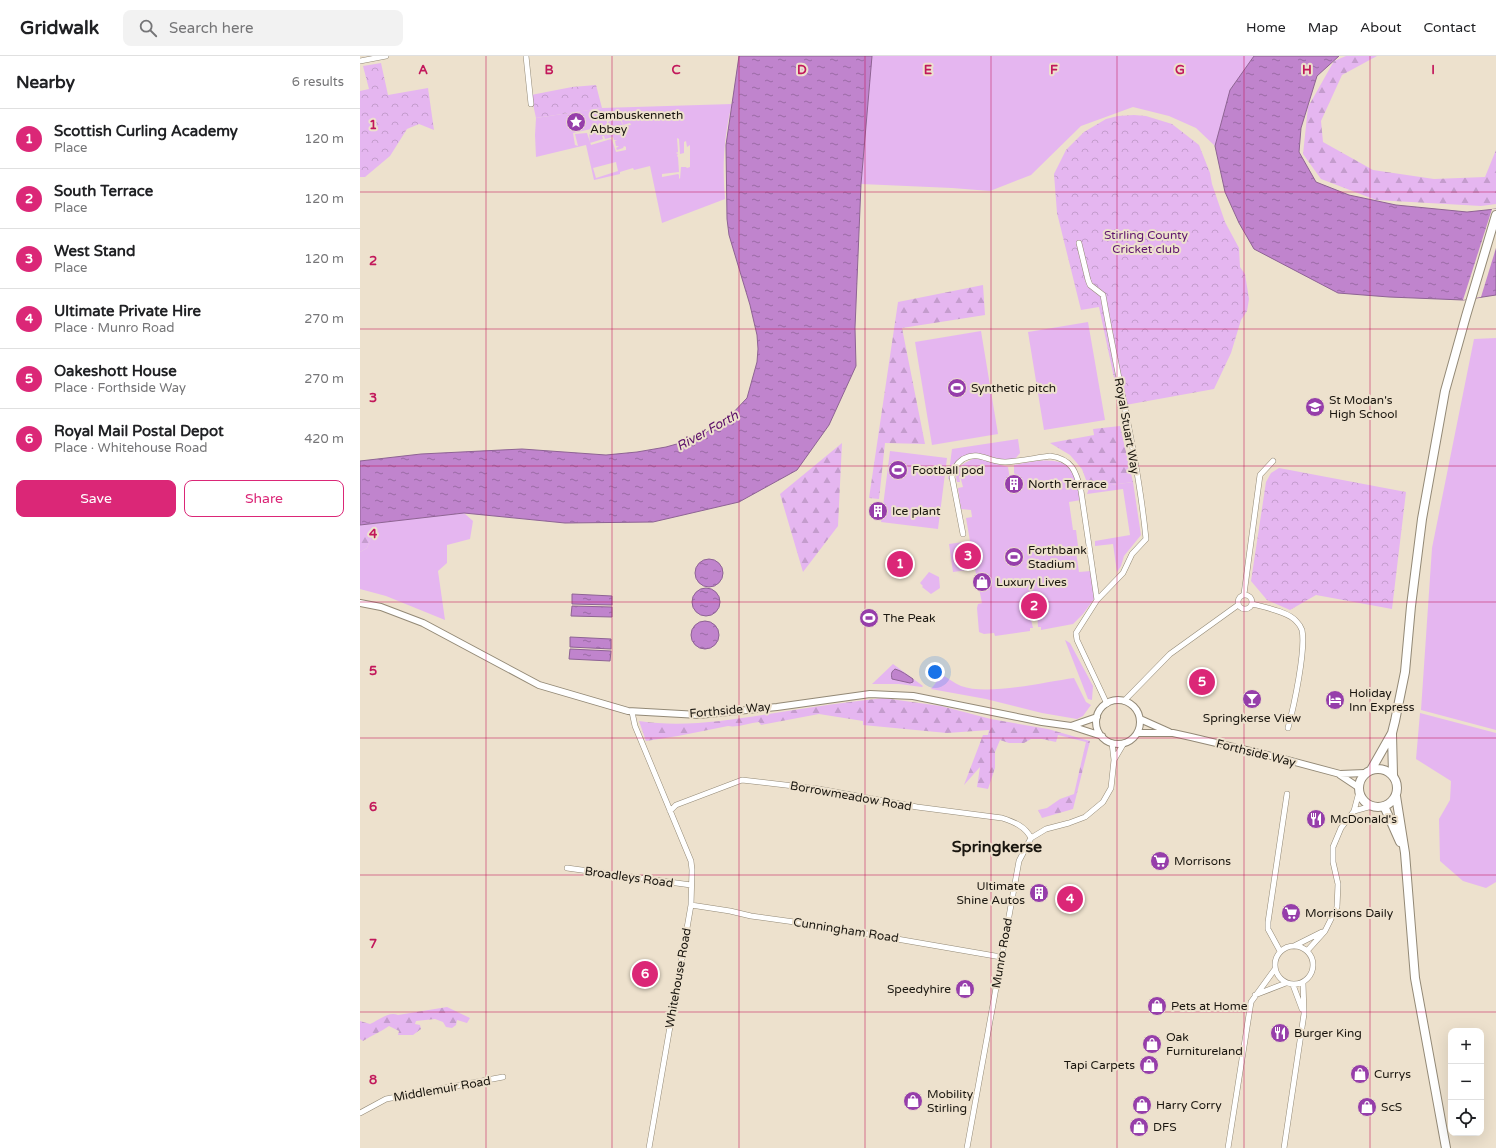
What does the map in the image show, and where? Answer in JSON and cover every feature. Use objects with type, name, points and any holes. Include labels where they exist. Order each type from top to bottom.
[{"type":"main road","points":[[1446,1148],[1415,978],[1405,854],[1396,796],[1398,787],[1393,775],[1392,733],[1405,672],[1411,606],[1422,526],[1445,392],[1496,215]]},
{"type":"main road","points":[[1392,733],[1368,771],[1360,779],[1359,789],[1364,801],[1372,806],[1384,806],[1391,802],[1396,796]]},
{"type":"main road","points":[[1368,771],[1383,769],[1393,775]]},
{"type":"main road","points":[[1384,806],[1405,854]]},
{"type":"street","points":[[360,61],[386,56]]},
{"type":"street","points":[[526,56],[531,104]]},
{"type":"street","name":"Royal Stuart Way","points":[[1079,243],[1090,285],[1103,295],[1132,446],[1146,539],[1132,554],[1123,574],[1097,600]]},
{"type":"street","points":[[963,534],[952,477],[953,470],[957,464],[969,456],[975,455],[1004,462],[1050,456],[1057,457],[1072,467],[1077,474],[1097,600],[1076,633],[1077,640],[1107,704]]},
{"type":"street","points":[[1124,701],[1170,654],[1238,604],[1238,599],[1244,594],[1260,475],[1272,461]]},
{"type":"street","points":[[1244,594],[1250,597],[1252,604]]},
{"type":"street","name":"Forthside Way","points":[[360,603],[381,607],[423,623],[539,685],[632,712],[699,715],[777,707],[870,694],[928,698],[1042,722],[1071,726],[1102,736]]},
{"type":"street","points":[[1238,604],[1241,608],[1245,609],[1252,604]]},
{"type":"street","points":[[1252,604],[1281,612],[1296,620],[1302,628],[1300,664],[1288,728]]},
{"type":"street","points":[[1116,701],[1124,701],[1134,707],[1140,719],[1138,733],[1134,738],[1124,743],[1112,743],[1102,736],[1098,730],[1097,716],[1107,704],[1116,701]]},
{"type":"street","name":"Whitehouse Road","points":[[632,712],[635,726],[691,861],[692,885],[690,905],[649,1148]]},
{"type":"street","name":"Forthside Way","points":[[1071,726],[1097,716]]},
{"type":"street","name":"Forthside Way","points":[[1140,719],[1173,733],[1280,758],[1340,774],[1368,771]]},
{"type":"street","name":"Forthside Way","points":[[1138,733],[1173,733]]},
{"type":"street","points":[[1031,838],[1046,829],[1085,817],[1103,802],[1111,788],[1114,760],[1112,743]]},
{"type":"street","points":[[1114,760],[1124,743]]},
{"type":"street","name":"Forthside Way","points":[[1340,774],[1359,789]]},
{"type":"street","name":"Borrowmeadow Road","points":[[670,811],[676,805],[742,780],[819,788],[916,807],[1002,818],[1015,822],[1027,830],[1031,838]]},
{"type":"street","points":[[1307,951],[1325,931],[1337,907],[1338,884],[1333,862],[1333,847],[1341,828],[1354,811],[1359,789]]},
{"type":"street","points":[[1280,951],[1268,929],[1268,922],[1287,794]]},
{"type":"street","points":[[1354,811],[1372,806]]},
{"type":"street","name":"Munro Road","points":[[967,1148],[1019,861],[1031,838]]},
{"type":"street","name":"Broadleys Road","points":[[568,868],[692,885]]},
{"type":"street","name":"Cunningham Road","points":[[690,905],[823,926],[1001,957]]},
{"type":"street","points":[[1294,946],[1325,931]]},
{"type":"street","points":[[1294,946],[1301,947],[1307,951],[1312,959],[1312,974],[1303,982],[1293,985],[1286,983],[1277,975],[1275,969],[1275,962],[1280,951],[1287,947],[1294,946]]},
{"type":"street","points":[[1228,1148],[1251,1002],[1275,969]]},
{"type":"street","points":[[1284,1148],[1304,1014],[1303,982]]},
{"type":"street","points":[[1254,996],[1286,983]]},
{"type":"street","points":[[1293,985],[1304,1014]]},
{"type":"street","name":"Middlemuir Road","points":[[360,1113],[386,1099],[503,1077]]},
{"type":"green space","points":[[872,56],[1254,56],[1230,90],[1215,146],[1196,128],[1169,116],[1133,107],[1081,126],[1031,175],[990,191],[861,184]]},
{"type":"green space","points":[[1346,56],[1377,56],[1342,75],[1321,121],[1323,142],[1373,170],[1434,179],[1485,177],[1496,150],[1496,204],[1481,206],[1376,200],[1321,179],[1303,154],[1308,107],[1334,61]]},
{"type":"green space","points":[[381,63],[388,95],[428,88],[434,130],[419,124],[407,129],[390,156],[365,177],[360,177],[360,91],[369,89],[363,66]]},
{"type":"green space","points":[[596,85],[602,108],[536,118],[531,95],[572,87]]},
{"type":"green space","points":[[732,104],[724,151],[725,199],[662,223],[650,166],[634,170],[633,168],[620,172],[620,174],[594,180],[586,145],[536,157],[536,118],[602,108]],"holes":[[[621,115],[623,125],[630,123],[631,125],[623,126],[620,118],[610,121],[608,122],[610,127],[608,126],[606,128],[589,132],[590,142],[587,133],[575,134],[578,146],[575,145],[573,133],[593,128],[596,129],[596,127],[598,128],[608,125],[606,119]],[[602,136],[604,136],[605,139],[613,137],[614,140],[617,140],[615,141],[616,146],[619,146],[616,148],[617,150],[623,148],[624,146],[626,147],[626,150],[616,152],[611,139],[591,145],[590,143],[603,139]],[[677,138],[679,139],[680,154],[684,153],[684,142],[686,141],[687,147],[690,145],[690,167],[681,167],[680,179],[678,174],[662,177],[662,174],[679,172],[678,154],[676,153],[678,152]],[[616,162],[618,171],[596,178],[593,168]]]},
{"type":"green space","name":"Stirling County Cricket club","points":[[1118,116],[1146,116],[1172,124],[1199,145],[1210,173],[1212,184],[1225,222],[1239,248],[1240,267],[1245,274],[1249,299],[1247,311],[1241,320],[1231,353],[1214,389],[1120,406],[1099,307],[1081,310],[1057,213],[1054,174],[1066,150],[1084,132],[1106,119]]},
{"type":"green space","points":[[983,285],[985,315],[902,328],[925,444],[885,443],[879,499],[869,498],[898,302]]},
{"type":"green space","points":[[1088,322],[1105,420],[1044,430],[1028,332]]},
{"type":"green space","name":"Synthetic pitch","points":[[981,331],[998,434],[932,445],[915,342]]},
{"type":"green space","points":[[1496,338],[1496,730],[1421,710],[1432,548],[1474,339]]},
{"type":"green space","points":[[1120,426],[1133,482],[1089,488],[1082,469],[1070,455],[1050,443],[1094,435],[1093,429]]},
{"type":"green space","points":[[1018,439],[1020,453],[1015,459],[1004,460],[984,455],[961,459],[951,479],[948,479],[952,449]]},
{"type":"green space","points":[[842,443],[838,526],[803,572],[780,494]]},
{"type":"green space","points":[[890,451],[947,458],[938,529],[881,522]]},
{"type":"green space","name":"Forthbank Stadium","points":[[976,458],[1008,467],[1010,479],[1018,478],[1014,473],[1014,465],[1038,461],[1056,461],[1071,468],[1076,475],[1081,500],[1069,502],[1073,530],[1076,530],[1078,546],[1075,546],[1079,572],[1091,571],[1094,599],[1083,614],[1073,624],[1041,630],[1041,627],[1038,627],[1037,613],[1030,615],[1033,628],[1030,628],[1030,631],[995,636],[994,633],[984,634],[979,632],[977,608],[978,604],[982,603],[975,569],[953,572],[949,544],[970,541],[966,518],[972,517],[971,510],[961,509],[958,488],[963,487],[960,476],[960,482],[957,482],[956,477],[960,466],[967,461]]},
{"type":"green space","points":[[1279,468],[1406,492],[1392,609],[1316,595],[1290,610],[1267,600],[1251,581],[1266,482],[1271,473]]},
{"type":"green space","points":[[1133,482],[1141,535],[1124,556],[1121,566],[1117,572],[1113,544],[1095,546],[1095,541],[1130,535],[1123,489],[1087,494],[1089,488]]},
{"type":"green space","points":[[464,513],[473,521],[470,539],[447,545],[447,563],[438,571],[445,620],[386,596],[360,589],[360,552],[367,548],[377,523]]},
{"type":"green space","points":[[377,523],[367,548],[360,552],[360,525]]},
{"type":"green space","points":[[929,572],[939,577],[940,588],[931,594],[922,587],[923,586],[920,583]]},
{"type":"green space","points":[[1065,640],[1070,643],[1093,686],[1092,700],[1088,699]]},
{"type":"green space","points":[[893,664],[923,686],[872,684]]},
{"type":"green space","points":[[942,675],[961,686],[972,689],[986,690],[1074,678],[1086,702],[1091,705],[1083,716],[1077,719],[1042,713],[986,699],[931,689]]},
{"type":"green space","points":[[883,698],[941,706],[991,719],[1048,729],[1090,741],[1073,809],[1042,818],[1038,810],[1047,808],[1060,799],[1074,794],[1086,742],[1058,735],[1056,742],[1042,739],[1031,739],[1024,743],[1009,743],[1000,740],[995,752],[995,768],[988,789],[977,787],[980,767],[964,785],[983,735],[988,735],[989,730],[947,733],[863,725],[863,721],[819,714],[761,725],[759,722],[739,726],[728,726],[646,741],[639,721],[673,724],[707,722]]},
{"type":"green space","points":[[1420,713],[1496,733],[1496,882],[1486,888],[1463,881],[1440,861],[1439,819],[1450,800],[1451,781],[1416,759]]},
{"type":"green space","points":[[447,1007],[470,1018],[467,1023],[457,1020],[456,1025],[452,1028],[446,1027],[443,1022],[435,1019],[416,1021],[415,1024],[420,1025],[421,1029],[413,1035],[398,1035],[399,1031],[389,1026],[363,1041],[360,1039],[360,1021],[370,1024],[384,1016],[391,1014],[398,1015]]},
{"type":"water","points":[[739,56],[872,56],[861,184],[855,328],[856,366],[829,425],[797,470],[739,502],[653,522],[565,523],[464,513],[360,525],[360,461],[421,454],[522,449],[606,455],[637,452],[666,447],[698,438],[729,417],[747,398],[757,362],[757,335],[750,305],[729,235],[727,219],[726,145]]},
{"type":"water","points":[[1254,56],[1339,56],[1317,76],[1301,128],[1299,152],[1316,182],[1349,195],[1396,205],[1467,212],[1496,209],[1496,295],[1463,300],[1338,293],[1254,249],[1239,223],[1225,192],[1215,146],[1230,90]]},
{"type":"water","points":[[709,559],[719,563],[723,573],[719,583],[709,587],[699,583],[695,573],[699,563]]},
{"type":"water","points":[[706,588],[716,592],[720,602],[716,612],[706,616],[696,612],[692,602],[696,592]]},
{"type":"water","points":[[572,594],[612,596],[612,605],[572,604]]},
{"type":"water","points":[[572,606],[612,607],[612,617],[571,616]]},
{"type":"water","points":[[705,621],[715,625],[719,635],[715,645],[705,649],[695,645],[691,635],[695,625]]},
{"type":"water","points":[[570,637],[611,639],[611,649],[570,647]]},
{"type":"water","points":[[570,649],[611,651],[610,661],[569,659]]},
{"type":"water","points":[[895,669],[913,679],[913,682],[910,683],[892,679],[891,676]]},
{"type":"pier","points":[[1492,209],[1496,209],[1496,248],[1481,297],[1463,300]]},
{"type":"place","name":"Cambuskenneth Abbey","points":[[576,122]]},
{"type":"place","name":"Synthetic pitch","points":[[957,388]]},
{"type":"place","name":"St Modan's High School","points":[[1315,407]]},
{"type":"place","name":"Football pod","points":[[898,470]]},
{"type":"place","name":"North Terrace","points":[[1014,484]]},
{"type":"place","name":"Ice plant","points":[[878,511]]},
{"type":"place","name":"West Stand","points":[[968,556]]},
{"type":"place","name":"Forthbank Stadium","points":[[1014,557]]},
{"type":"place","name":"Scottish Curling Academy","points":[[900,564]]},
{"type":"place","name":"Luxury Lives","points":[[982,582]]},
{"type":"place","name":"South Terrace","points":[[1034,606]]},
{"type":"place","name":"The Peak","points":[[869,618]]},
{"type":"place","name":"Oakeshott House","points":[[1202,682]]},
{"type":"place","name":"Springkerse View","points":[[1252,699]]},
{"type":"place","name":"Holiday Inn Express","points":[[1335,700]]},
{"type":"place","name":"McDonald's","points":[[1316,819]]},
{"type":"place","name":"Morrisons","points":[[1160,861]]},
{"type":"place","name":"Ultimate Shine Autos","points":[[1039,893]]},
{"type":"place","name":"Ultimate Private Hire","points":[[1070,899]]},
{"type":"place","name":"Morrisons Daily","points":[[1291,913]]},
{"type":"place","name":"Royal Mail Postal Depot","points":[[645,974]]},
{"type":"place","name":"Speedyhire","points":[[965,989]]},
{"type":"place","name":"Pets at Home","points":[[1157,1006]]},
{"type":"place","name":"Burger King","points":[[1280,1033]]},
{"type":"place","name":"Oak Furnitureland","points":[[1152,1044]]},
{"type":"place","name":"Tapi Carpets","points":[[1149,1065]]},
{"type":"place","name":"Currys","points":[[1360,1074]]},
{"type":"place","name":"Mobility Stirling","points":[[913,1101]]},
{"type":"place","name":"Harry Corry","points":[[1142,1105]]},
{"type":"place","name":"ScS","points":[[1367,1107]]},
{"type":"place","name":"DFS","points":[[1139,1127]]},
{"type":"district","name":"Springkerse","points":[[997,846]]},
{"type":"water label","name":"River Forth","points":[[707,430]]}]
